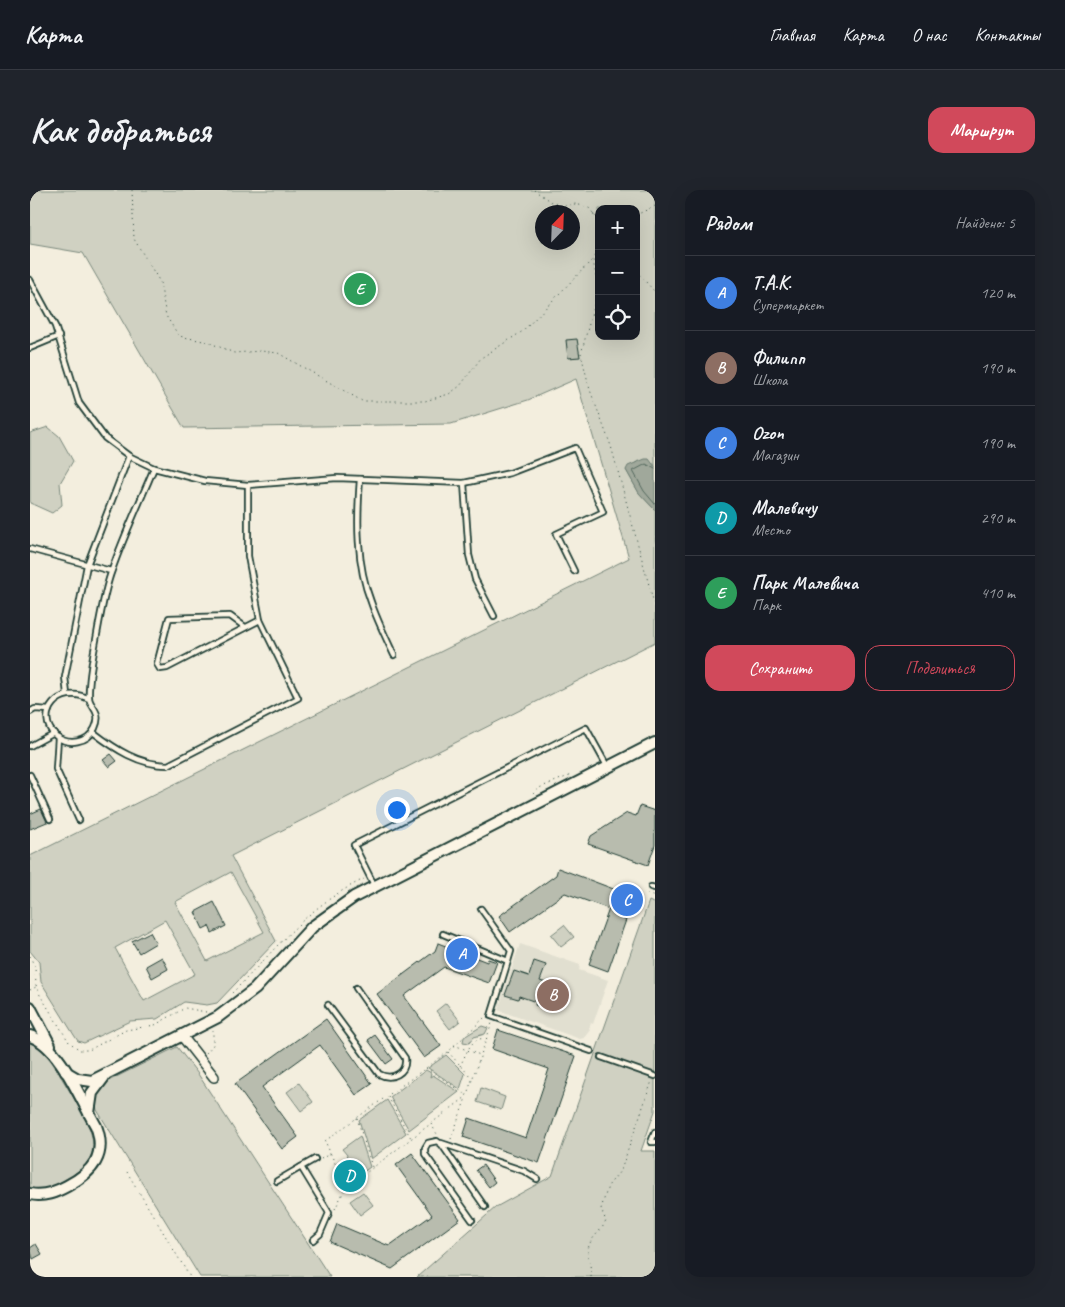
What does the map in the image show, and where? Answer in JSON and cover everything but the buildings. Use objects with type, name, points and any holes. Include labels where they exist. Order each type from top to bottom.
[{"type":"street","points":[[66,1072],[85,1081],[104,1077],[208,1022],[238,1004],[255,989],[293,947],[329,914],[375,886],[655,743]]},
{"type":"street","points":[[30,1007],[100,1137],[98,1154],[90,1170],[81,1178],[51,1194],[30,1194]]},
{"type":"street","points":[[30,1036],[41,1040],[53,1050]]},
{"type":"street","points":[[182,1036],[214,1077]]},
{"type":"street","points":[[89,1114],[92,1093],[104,1077]]},
{"type":"lane","points":[[30,280],[44,302],[59,336],[79,403],[105,438],[130,456],[154,468],[205,481],[248,485],[337,478],[464,483],[510,473],[575,448],[603,512],[556,534],[574,571]]},
{"type":"lane","points":[[30,348],[59,336]]},
{"type":"lane","points":[[67,694],[65,677],[87,565],[130,456]]},
{"type":"lane","points":[[89,699],[96,640],[111,571],[154,468]]},
{"type":"lane","points":[[360,479],[358,538],[364,573],[370,600],[394,655]]},
{"type":"lane","points":[[464,483],[469,555],[475,580],[494,616]]},
{"type":"lane","points":[[93,732],[108,744],[137,760],[152,765],[168,765],[298,698],[260,620],[248,556],[248,485]]},
{"type":"lane","points":[[30,549],[111,571]]},
{"type":"lane","points":[[245,627],[230,616],[169,618],[157,664],[160,669],[167,668],[260,620]]},
{"type":"lane","points":[[56,735],[64,740],[78,742],[93,732],[96,726],[97,712],[89,699],[80,694],[67,694],[59,697],[49,710],[48,718],[56,735],[56,768],[79,820]]},
{"type":"lane","points":[[30,712],[35,709],[49,710]]},
{"type":"lane","points":[[375,886],[354,846],[586,728],[608,767]]},
{"type":"lane","points":[[30,746],[56,735]]},
{"type":"lane","points":[[30,775],[50,820]]},
{"type":"lane","points":[[481,909],[511,952],[491,1016],[591,1050]]},
{"type":"lane","points":[[443,934],[508,961]]},
{"type":"lane","points":[[328,1005],[379,1074],[387,1078],[398,1074],[404,1067],[405,1058],[356,988]]},
{"type":"lane","points":[[601,1057],[655,1076]]},
{"type":"lane","points":[[655,1132],[651,1142],[655,1142]]},
{"type":"lane","points":[[472,1220],[425,1154],[425,1148],[428,1143],[434,1140],[524,1171],[537,1179]]},
{"type":"lane","points":[[440,1142],[485,1207]]},
{"type":"lane","points":[[277,1181],[315,1159]]},
{"type":"lane","points":[[301,1167],[329,1213],[320,1234],[313,1240]]},
{"type":"path","points":[[132,190],[134,239],[160,282],[166,316],[179,336],[208,342],[234,353],[261,351],[278,353],[362,401],[425,401],[449,394],[460,386],[481,358],[524,331],[593,259],[598,250]]},
{"type":"path","points":[[534,190],[551,202],[562,206],[576,204],[590,208],[595,217]]},
{"type":"path","points":[[640,213],[655,206]]},
{"type":"path","points":[[593,259],[595,272]]},
{"type":"path","points":[[640,275],[655,292]]},
{"type":"path","points":[[597,295],[581,354],[590,390],[612,446],[655,606]]},
{"type":"path","points":[[532,795],[539,788],[576,773]]},
{"type":"path","points":[[228,998],[296,925],[312,911],[342,890],[370,876]]},
{"type":"path","points":[[647,894],[655,897]]},
{"type":"path","points":[[30,956],[35,968],[36,986],[69,1042],[80,1050],[89,1050],[126,1030],[155,1025],[185,1008],[211,1012]]},
{"type":"path","points":[[30,990],[36,986]]},
{"type":"path","points":[[200,1057],[210,1050],[214,1040],[203,1012]]},
{"type":"path","points":[[346,1188],[325,1141],[448,1052],[479,1023],[482,1017],[493,1021],[448,1145]]},
{"type":"path","points":[[460,1066],[476,1039],[486,1039]]},
{"type":"path","points":[[454,1045],[480,1055]]},
{"type":"path","points":[[448,1052],[472,1079]]},
{"type":"path","points":[[426,1068],[466,1096]]},
{"type":"path","points":[[591,1277],[592,1269],[588,1252],[592,1238],[603,1228],[606,1221],[601,1209],[608,1186],[621,1170],[655,1076]]},
{"type":"path","points":[[388,1096],[411,1138]]},
{"type":"path","points":[[329,1213],[338,1208],[346,1188],[466,1096]]},
{"type":"path","points":[[357,1118],[373,1168]]},
{"type":"path","points":[[430,1124],[440,1135]]},
{"type":"path","points":[[445,1137],[451,1139]]},
{"type":"path","points":[[315,1159],[331,1153]]},
{"type":"path","points":[[127,1172],[190,1277]]},
{"type":"shaded area","points":[[30,190],[655,190],[655,467],[654,464],[638,461],[626,470],[639,493],[655,510],[655,642],[231,856],[276,941],[217,1003],[207,1005],[184,1002],[157,1019],[130,1021],[84,1043],[78,1041],[41,982],[39,962],[30,951],[30,856],[629,558],[576,379],[528,400],[451,424],[184,428],[83,253],[30,244]],"holes":[[[231,872],[264,932],[207,961],[175,902]],[[165,920],[195,974],[144,1001],[115,948]]]},
{"type":"shaded area","points":[[48,427],[59,436],[73,461],[60,483],[62,505],[52,513],[30,503],[30,433]]},
{"type":"shaded area","points":[[649,901],[655,904],[655,1111],[641,1151],[655,1151],[655,1277],[417,1277],[496,1207],[552,1176]]},
{"type":"shaded area","points":[[564,925],[574,937],[561,947],[551,935]]},
{"type":"shaded area","points":[[520,944],[580,965],[579,970],[608,980],[593,1024],[591,1023],[590,1030],[584,1038],[580,1039],[498,1010]]},
{"type":"shaded area","points":[[446,1003],[460,1021],[450,1029],[436,1011]]},
{"type":"shaded area","points":[[482,1026],[488,1028],[485,1034],[474,1037],[469,1043],[463,1042],[464,1037]]},
{"type":"shaded area","points":[[30,1042],[43,1050],[49,1057],[87,1121],[93,1142],[88,1161],[81,1169],[55,1185],[40,1190],[30,1189]]},
{"type":"shaded area","points":[[177,1047],[198,1074],[330,1277],[200,1277],[97,1110],[95,1102],[97,1094],[104,1083]]},
{"type":"shaded area","points":[[446,1055],[465,1074],[460,1089],[428,1068]]},
{"type":"shaded area","points":[[426,1070],[431,1073],[430,1077],[433,1075],[459,1092],[409,1130],[390,1097]]},
{"type":"shaded area","points":[[299,1083],[313,1102],[301,1111],[287,1092]]},
{"type":"shaded area","points":[[481,1088],[505,1097],[501,1110],[477,1102]]},
{"type":"shaded area","points":[[387,1100],[406,1133],[371,1159],[359,1120]]},
{"type":"shaded area","points":[[360,1136],[370,1167],[354,1179],[354,1173],[351,1169],[346,1170],[343,1176],[337,1163],[345,1161],[347,1155],[342,1149]]},
{"type":"shaded area","points":[[363,1192],[373,1205],[360,1215],[350,1201]]},
{"type":"water","points":[[649,459],[655,467],[655,510],[639,493],[626,470],[628,466]]},
{"type":"place","name":"Парк Малевича","points":[[360,289]]},
{"type":"place","name":"Ozon","points":[[627,900]]},
{"type":"place","name":"Т.А.К.","points":[[462,954]]},
{"type":"place","name":"Филипп","points":[[553,995]]},
{"type":"place","name":"Малевичу","points":[[350,1176]]}]
